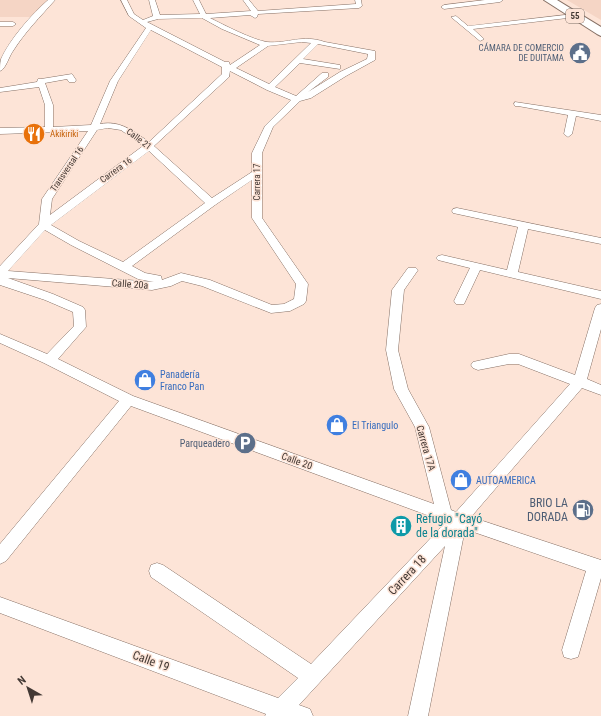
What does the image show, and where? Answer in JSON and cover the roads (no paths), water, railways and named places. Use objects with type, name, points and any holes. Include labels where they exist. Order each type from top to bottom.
[{"type":"highway","name":"55","points":[[549,0],[601,32]]},
{"type":"highway","name":"55","points":[[560,0],[601,25]]},
{"type":"street","points":[[1,64],[19,37],[52,0]]},
{"type":"street","points":[[124,0],[132,15],[150,27],[229,66],[272,86],[297,99],[308,96],[343,74],[372,60],[372,53],[323,44],[317,41],[299,40],[266,44],[229,66]]},
{"type":"street","points":[[152,0],[158,17]]},
{"type":"street","points":[[196,0],[204,16],[213,23],[266,44]]},
{"type":"street","points":[[246,0],[256,13]]},
{"type":"street","points":[[444,7],[500,0]]},
{"type":"street","points":[[142,22],[158,17],[256,13],[358,3]]},
{"type":"street","points":[[256,13],[253,15],[261,20]]},
{"type":"street","points":[[467,28],[574,16]]},
{"type":"street","points":[[454,17],[480,39]]},
{"type":"street","points":[[531,20],[541,27]]},
{"type":"street","points":[[0,24],[13,24]]},
{"type":"street","points":[[490,25],[501,34]]},
{"type":"street","name":"Transversal 16","points":[[44,226],[46,199],[94,128],[114,81],[150,27]]},
{"type":"street","points":[[272,86],[317,41]]},
{"type":"street","points":[[298,60],[337,67]]},
{"type":"street","name":"Carrera 16","points":[[0,274],[44,226],[149,146],[226,74],[229,66]]},
{"type":"street","name":"Carrera 17","points":[[181,277],[206,283],[271,309],[286,308],[300,301],[302,284],[257,218],[257,153],[269,126],[305,91],[325,75]]},
{"type":"street","points":[[0,90],[41,84],[41,81],[69,76],[72,80]]},
{"type":"street","points":[[41,84],[49,105],[49,129]]},
{"type":"street","points":[[272,86],[305,91]]},
{"type":"street","points":[[518,104],[601,118]]},
{"type":"street","points":[[568,134],[573,113]]},
{"type":"street","name":"Calle 21","points":[[0,131],[94,128],[108,125],[124,128],[149,146],[210,203]]},
{"type":"street","points":[[125,266],[210,203],[258,172]]},
{"type":"street","points":[[457,211],[601,241]]},
{"type":"street","points":[[512,274],[524,225]]},
{"type":"street","points":[[44,226],[142,276],[158,279],[181,277]]},
{"type":"street","points":[[442,258],[601,295]]},
{"type":"street","points":[[460,301],[476,266]]},
{"type":"street","name":"Carrera 17A","points":[[412,270],[398,290],[392,350],[401,389],[422,427],[451,517]]},
{"type":"street","points":[[0,274],[4,282],[49,297],[79,310],[80,327],[48,360]]},
{"type":"street","name":"Calle 20a","points":[[0,274],[152,286],[167,283],[181,277]]},
{"type":"street","name":"Carrera 18","points":[[278,712],[312,676],[451,517],[579,383],[601,308]]},
{"type":"street","name":"Calle 20","points":[[0,338],[128,400],[451,517],[598,567]]},
{"type":"street","points":[[478,365],[509,359],[519,359],[579,383],[601,390]]},
{"type":"street","points":[[0,556],[128,400]]},
{"type":"street","points":[[418,716],[451,517]]},
{"type":"street","points":[[571,650],[598,567]]},
{"type":"street","points":[[156,571],[312,676]]},
{"type":"street","name":"Calle 19","points":[[0,605],[278,712],[303,716]]},
{"type":"place","name":"CÁMARA DE COMERCIO DE DUITAMA","points":[[580,53]]},
{"type":"place","name":"Akikiriki","points":[[34,134]]},
{"type":"place","name":"Panadería Franco Pan","points":[[145,380]]},
{"type":"place","name":"El Triangulo","points":[[337,425]]},
{"type":"place","name":"Parqueadero","points":[[245,443]]},
{"type":"place","name":"AUTOAMERICA","points":[[461,480]]},
{"type":"place","name":"BRIO LA DORADA","points":[[583,510]]},
{"type":"place","name":"Refugio \"Cayó de la dorada\"","points":[[401,526]]}]
